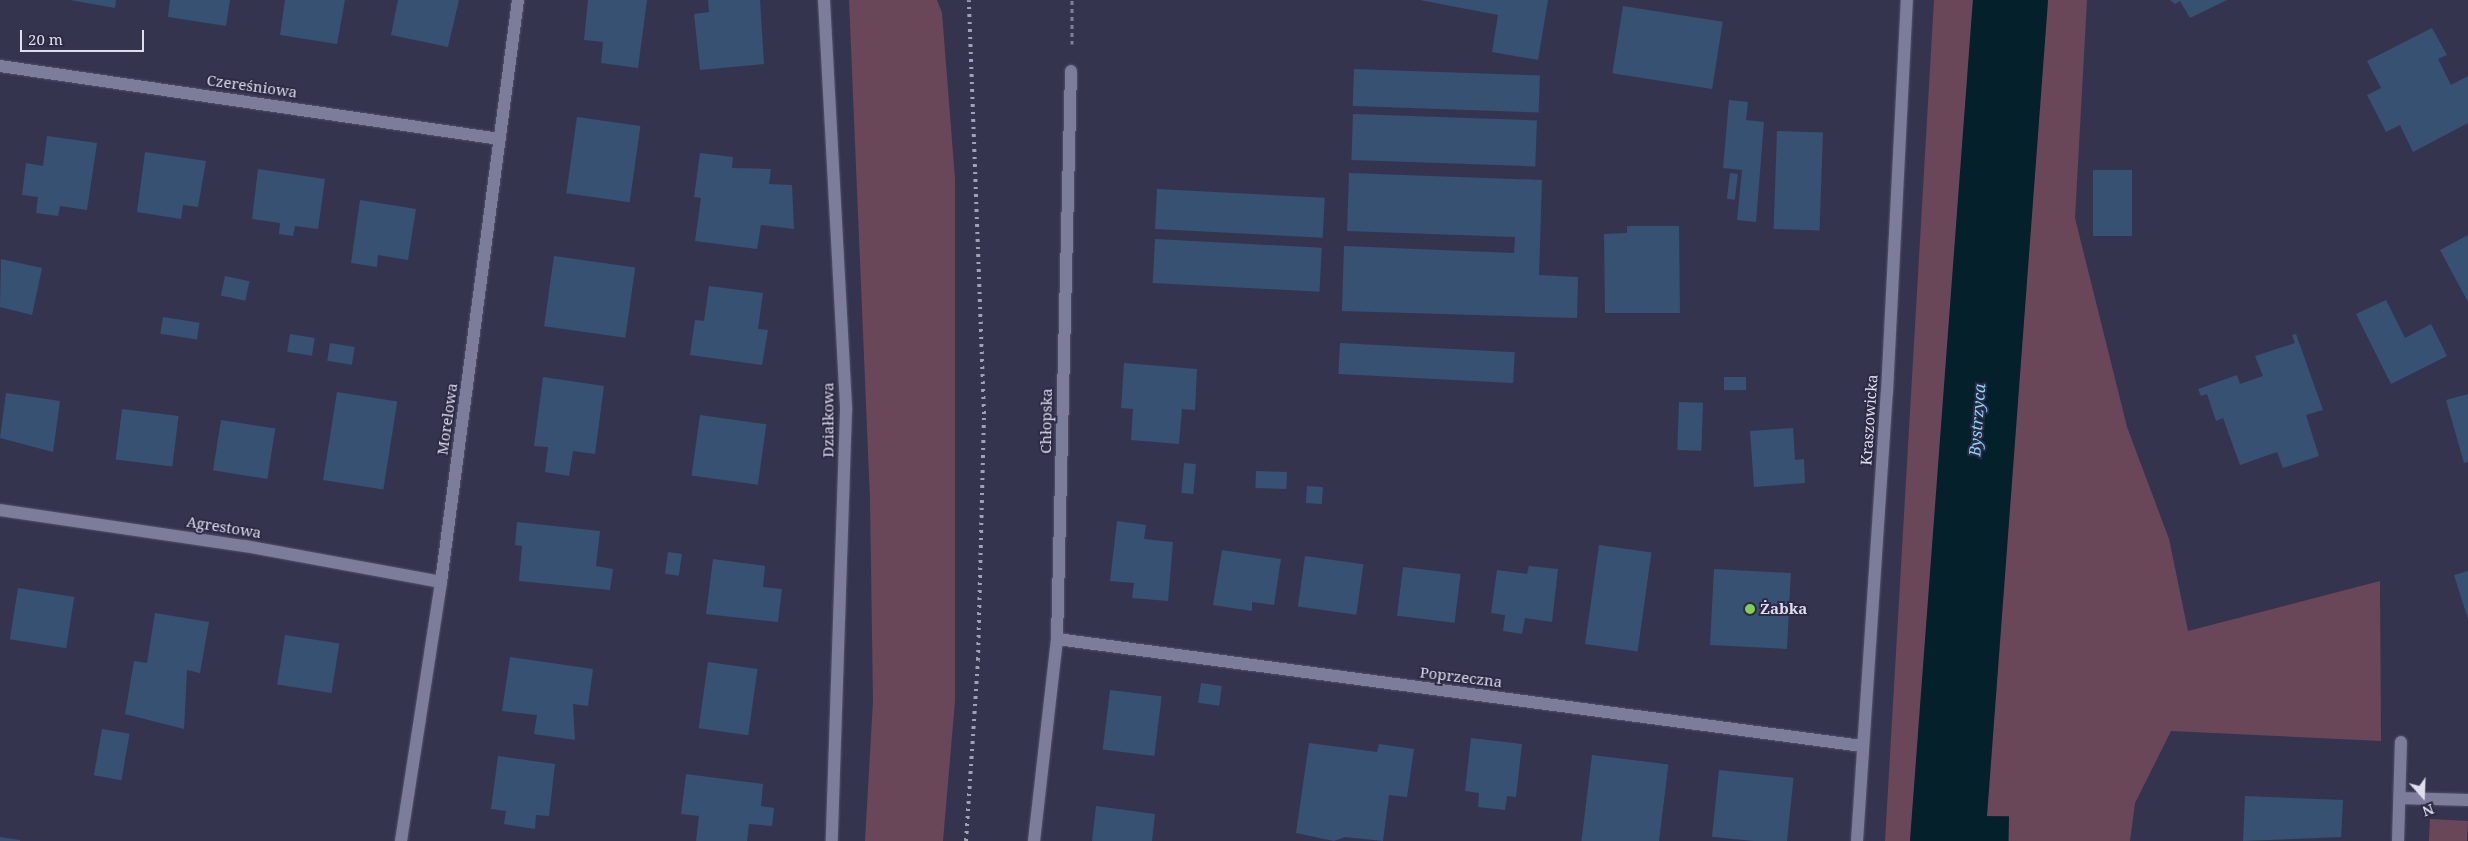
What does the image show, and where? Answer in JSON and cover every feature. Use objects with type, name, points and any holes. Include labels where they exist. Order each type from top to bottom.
[{"type":"street","name":"Morelowa","points":[[401,841],[442,582],[518,0]]},
{"type":"street","name":"Działkowa","points":[[824,0],[846,410],[832,841]]},
{"type":"street","name":"Kraszowicka","points":[[1857,841],[1888,375],[1907,0]]},
{"type":"street","name":"Czereśniowa","points":[[0,66],[500,139]]},
{"type":"street","name":"Chłopska","points":[[1034,841],[1057,639],[1071,71]]},
{"type":"street","name":"Agrestowa","points":[[0,510],[245,546],[442,582]]},
{"type":"street","name":"Poprzeczna","points":[[1057,639],[1862,746]]},
{"type":"street","points":[[2398,841],[2401,742]]},
{"type":"street","points":[[2400,798],[2468,800]]},
{"type":"path","points":[[1071,71],[1072,0]]},
{"type":"shaded area","points":[[849,0],[937,0],[942,13],[955,179],[955,701],[943,841],[865,841],[873,701],[870,499]]},
{"type":"shaded area","points":[[1934,0],[2087,0],[2075,218],[2127,427],[2169,539],[2188,631],[2380,581],[2381,741],[2171,731],[2135,803],[2130,841],[2006,841],[2009,816],[1922,816],[1920,841],[1885,841]]},
{"type":"shaded area","points":[[2430,819],[2468,821],[2467,841],[2429,841]]},
{"type":"water","points":[[1922,815],[2009,817],[2009,841],[1922,841]]},
{"type":"building","points":[[70,0],[116,0],[115,8]]},
{"type":"building","points":[[170,0],[230,0],[226,26],[168,17]]},
{"type":"building","points":[[285,0],[345,0],[337,44],[280,35]]},
{"type":"building","points":[[398,0],[459,0],[448,47],[391,35]]},
{"type":"building","points":[[588,0],[647,0],[638,68],[601,63],[603,42],[584,40]]},
{"type":"building","points":[[708,0],[760,0],[764,64],[700,70],[694,14],[709,12]]},
{"type":"building","points":[[1420,0],[1548,0],[1538,60],[1492,52],[1498,15]]},
{"type":"building","points":[[2170,0],[2227,0],[2190,18],[2180,1],[2175,4]]},
{"type":"building","points":[[1623,6],[1723,22],[1712,89],[1612,73]]},
{"type":"building","points":[[2432,28],[2447,55],[2438,59],[2451,85],[2468,76],[2468,123],[2413,152],[2400,125],[2386,132],[2367,95],[2381,88],[2367,61]]},
{"type":"building","points":[[1354,69],[1540,75],[1539,112],[1353,106]]},
{"type":"building","points":[[1729,100],[1748,102],[1746,120],[1764,122],[1756,222],[1737,220],[1742,170],[1723,168]]},
{"type":"building","points":[[1353,114],[1537,120],[1535,166],[1351,160]]},
{"type":"building","points":[[577,117],[640,126],[630,202],[566,193]]},
{"type":"building","points":[[1777,131],[1823,133],[1820,231],[1774,229]]},
{"type":"building","points":[[47,136],[97,143],[87,210],[60,206],[58,216],[36,213],[38,197],[22,195],[26,163],[43,166]]},
{"type":"building","points":[[145,152],[206,161],[198,207],[183,205],[181,219],[137,212]]},
{"type":"building","points":[[700,153],[733,157],[732,168],[771,169],[769,184],[792,185],[794,229],[761,225],[757,249],[695,241],[701,198],[694,197]]},
{"type":"building","points":[[258,169],[325,179],[318,229],[295,226],[293,236],[279,234],[280,223],[252,219]]},
{"type":"building","points":[[2093,170],[2132,170],[2132,236],[2093,236]]},
{"type":"building","points":[[1349,173],[1542,180],[1539,275],[1578,277],[1577,318],[1342,311],[1344,246],[1514,253],[1515,237],[1347,231]]},
{"type":"building","points":[[1730,173],[1738,174],[1735,200],[1727,199]]},
{"type":"building","points":[[1157,189],[1325,198],[1323,238],[1155,229]]},
{"type":"building","points":[[360,200],[416,209],[408,260],[378,255],[377,267],[351,263]]},
{"type":"building","points":[[1627,226],[1679,226],[1680,313],[1605,313],[1604,234],[1627,233]]},
{"type":"building","points":[[2468,235],[2468,302],[2440,250]]},
{"type":"building","points":[[1155,239],[1322,248],[1319,292],[1153,283]]},
{"type":"building","points":[[554,256],[635,267],[625,338],[544,326]]},
{"type":"building","points":[[1,259],[42,268],[32,315],[0,307]]},
{"type":"building","points":[[225,276],[249,281],[245,301],[221,296]]},
{"type":"building","points":[[709,286],[763,293],[758,329],[768,330],[762,365],[690,355],[695,320],[704,321]]},
{"type":"building","points":[[2386,300],[2405,338],[2431,324],[2447,356],[2391,384],[2356,314]]},
{"type":"building","points":[[163,317],[200,323],[197,340],[160,334]]},
{"type":"building","points":[[290,334],[315,338],[312,356],[287,352]]},
{"type":"building","points":[[2296,334],[2323,410],[2306,415],[2319,456],[2283,468],[2277,452],[2240,465],[2223,418],[2216,421],[2207,394],[2201,396],[2198,389],[2237,375],[2240,384],[2263,376],[2255,356],[2295,343],[2292,335]]},
{"type":"building","points":[[330,343],[355,347],[352,365],[327,361]]},
{"type":"building","points":[[1340,343],[1515,352],[1513,383],[1338,374]]},
{"type":"building","points":[[1124,363],[1197,369],[1195,410],[1182,409],[1179,444],[1131,440],[1133,409],[1121,408]]},
{"type":"building","points":[[543,377],[604,386],[595,454],[573,451],[569,476],[545,472],[548,447],[534,446]]},
{"type":"building","points":[[1724,377],[1746,377],[1746,390],[1724,390]]},
{"type":"building","points":[[337,392],[397,402],[383,489],[323,480]]},
{"type":"building","points":[[6,393],[60,401],[53,452],[0,438]]},
{"type":"building","points":[[2468,394],[2468,462],[2464,463],[2446,400]]},
{"type":"building","points":[[1679,402],[1703,403],[1701,451],[1677,450]]},
{"type":"building","points":[[122,409],[179,416],[172,467],[116,460]]},
{"type":"building","points":[[700,415],[766,424],[758,485],[692,475]]},
{"type":"building","points":[[221,420],[275,429],[267,479],[213,470]]},
{"type":"building","points":[[1793,428],[1795,460],[1804,459],[1805,483],[1754,487],[1750,431]]},
{"type":"building","points":[[1184,463],[1196,464],[1193,494],[1181,493]]},
{"type":"building","points":[[1256,471],[1287,472],[1286,489],[1255,488]]},
{"type":"building","points":[[1307,486],[1323,487],[1322,504],[1306,503]]},
{"type":"building","points":[[1117,521],[1146,525],[1144,539],[1173,542],[1168,601],[1132,598],[1134,583],[1110,581]]},
{"type":"building","points":[[517,522],[600,531],[596,566],[613,569],[610,590],[519,581],[522,546],[515,545]]},
{"type":"building","points":[[1599,545],[1651,552],[1638,651],[1585,644]]},
{"type":"building","points":[[1222,550],[1281,559],[1274,605],[1252,602],[1252,611],[1213,605]]},
{"type":"building","points":[[668,552],[682,554],[679,576],[665,574]]},
{"type":"building","points":[[1305,556],[1363,564],[1356,615],[1298,607]]},
{"type":"building","points":[[713,559],[765,566],[763,587],[782,589],[778,622],[706,614]]},
{"type":"building","points":[[1529,566],[1558,569],[1552,622],[1525,618],[1522,634],[1503,631],[1505,615],[1491,613],[1497,570],[1527,574]]},
{"type":"building","points":[[1403,567],[1461,574],[1455,623],[1397,616]]},
{"type":"building","name":"Żabka","points":[[1714,569],[1791,573],[1787,649],[1710,645]]},
{"type":"building","points":[[2468,571],[2468,619],[2454,575]]},
{"type":"building","points":[[18,588],[74,597],[66,648],[10,639]]},
{"type":"building","points":[[155,613],[209,622],[200,673],[187,670],[184,729],[125,714],[134,661],[147,663]]},
{"type":"building","points":[[285,635],[339,644],[332,693],[277,684]]},
{"type":"building","points":[[510,657],[593,669],[588,706],[573,704],[575,740],[534,734],[537,715],[502,711]]},
{"type":"building","points":[[708,662],[758,669],[748,735],[699,728]]},
{"type":"building","points":[[1201,683],[1222,686],[1219,706],[1198,703]]},
{"type":"building","points":[[1110,690],[1162,696],[1154,756],[1103,750]]},
{"type":"building","points":[[102,729],[130,734],[121,780],[94,775]]},
{"type":"building","points":[[1471,738],[1522,744],[1516,797],[1507,796],[1505,810],[1478,807],[1479,793],[1465,791]]},
{"type":"building","points":[[1309,743],[1377,752],[1379,744],[1414,749],[1407,797],[1389,795],[1383,841],[1345,837],[1334,841],[1296,833]]},
{"type":"building","points":[[1592,755],[1668,764],[1659,841],[1581,841]]},
{"type":"building","points":[[498,756],[555,764],[549,816],[536,815],[535,829],[504,824],[506,811],[491,809]]},
{"type":"building","points":[[1719,770],[1794,778],[1787,841],[1754,841],[1712,837]]},
{"type":"building","points":[[686,774],[763,784],[761,806],[774,808],[772,826],[749,824],[747,841],[696,841],[699,816],[681,814]]},
{"type":"building","points":[[2245,796],[2343,800],[2341,837],[2243,841]]},
{"type":"building","points":[[1096,806],[1155,814],[1152,841],[1092,841]]},
{"type":"building","points":[[0,837],[20,840],[20,841],[0,841]]},
{"type":"waterway","name":"Bystrzyca","points":[[1947,841],[2010,0]]},
{"type":"railway","points":[[966,841],[978,660],[984,414],[969,0]]},
{"type":"place","name":"Żabka","points":[[1750,609]]}]
